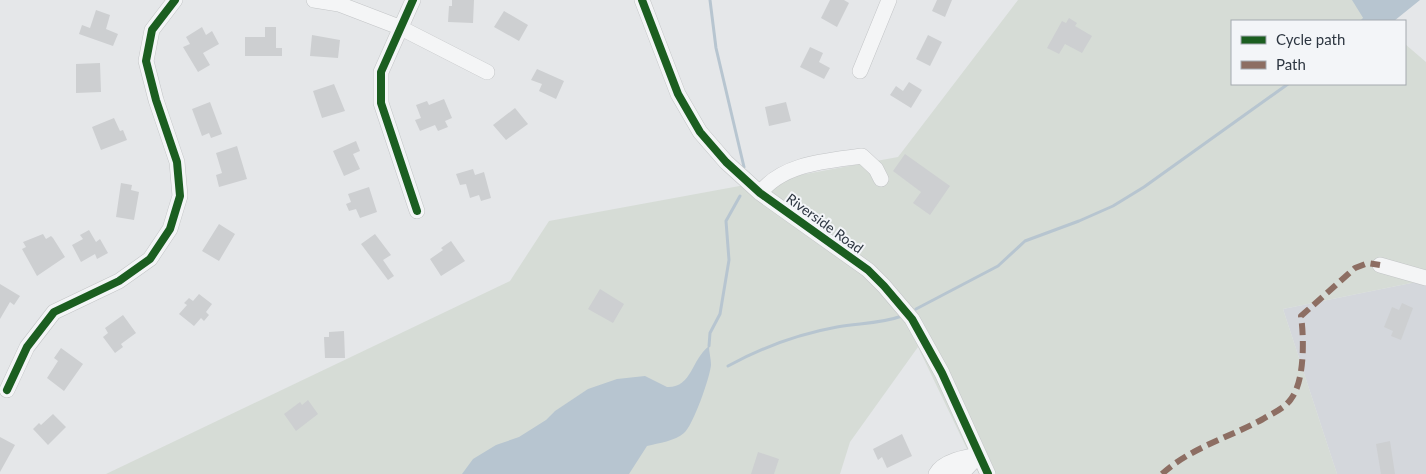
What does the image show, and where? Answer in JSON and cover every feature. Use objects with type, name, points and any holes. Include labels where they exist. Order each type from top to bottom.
[{"type":"street","points":[[7,390],[27,347],[54,312],[119,281],[150,259],[170,229],[180,196],[177,162],[156,100],[146,61],[152,30],[175,0]]},
{"type":"street","points":[[314,0],[340,4],[399,27],[487,72]]},
{"type":"street","points":[[413,0],[399,27],[381,72],[381,103],[417,211]]},
{"type":"street","name":"Riverside Road","points":[[642,0],[678,94],[700,132],[726,162],[760,193],[868,270],[912,319],[942,373],[988,474]]},
{"type":"street","points":[[860,71],[889,0]]},
{"type":"street","points":[[760,193],[768,183],[794,169],[814,163],[862,156],[876,169],[881,179]]},
{"type":"street","points":[[1380,266],[1426,278]]},
{"type":"street","points":[[936,474],[938,469],[964,457],[979,455]]},
{"type":"street","points":[[953,474],[967,468],[979,455]]},
{"type":"shaded area","points":[[1018,0],[1355,0],[1378,20],[1231,20],[1231,85],[1406,85],[1406,45],[1426,62],[1426,280],[1283,309],[1337,474],[979,474],[918,347],[850,442],[840,474],[106,474],[510,281],[549,221],[898,157]]},
{"type":"shaded area","points":[[1352,0],[1420,0],[1395,20],[1364,20]]},
{"type":"shaded area","points":[[1426,280],[1426,474],[1337,474],[1283,309]]},
{"type":"shaded area","points":[[709,346],[710,371],[688,429],[676,438],[647,446],[629,474],[462,474],[473,459],[496,445],[519,437],[588,389],[617,379],[645,376],[667,387],[682,383],[691,372],[698,358]]},
{"type":"building","points":[[452,0],[474,0],[473,23],[448,22],[449,6],[452,6]]},
{"type":"building","points":[[830,0],[844,0],[849,3],[837,27],[821,18]]},
{"type":"building","points":[[937,0],[952,0],[945,17],[932,11]]},
{"type":"building","points":[[96,10],[110,15],[106,29],[118,34],[113,46],[79,34],[82,25],[90,28]]},
{"type":"building","points":[[504,11],[528,25],[519,41],[494,27]]},
{"type":"building","points":[[1069,18],[1077,23],[1075,26],[1092,36],[1082,53],[1065,44],[1059,54],[1047,48],[1062,21],[1066,23]]},
{"type":"building","points":[[202,27],[206,35],[212,31],[219,44],[203,53],[210,65],[198,72],[183,47],[190,44],[186,37]]},
{"type":"building","points":[[265,27],[276,27],[276,48],[282,48],[282,56],[245,56],[245,37],[265,37]]},
{"type":"building","points":[[312,35],[340,40],[338,58],[310,56]]},
{"type":"building","points":[[928,35],[942,42],[930,66],[916,59]]},
{"type":"building","points":[[810,47],[823,53],[819,62],[830,68],[824,79],[800,67]]},
{"type":"building","points":[[100,63],[101,92],[76,93],[76,64]]},
{"type":"building","points":[[537,69],[564,81],[556,99],[539,91],[542,84],[531,80]]},
{"type":"building","points":[[909,82],[922,90],[911,108],[890,95],[896,86],[903,91]]},
{"type":"building","points":[[334,84],[345,111],[322,118],[313,91]]},
{"type":"building","points":[[444,99],[452,118],[445,121],[448,127],[438,131],[435,125],[420,131],[415,120],[421,118],[416,105],[427,101],[429,105]]},
{"type":"building","points":[[210,102],[222,134],[211,138],[209,133],[202,136],[192,109]]},
{"type":"building","points":[[786,102],[791,121],[769,126],[765,107]]},
{"type":"building","points":[[515,108],[528,124],[506,140],[493,125]]},
{"type":"building","points":[[114,118],[120,131],[123,130],[127,140],[101,150],[92,127]]},
{"type":"building","points":[[356,141],[360,151],[353,154],[360,169],[344,176],[333,151]]},
{"type":"building","points":[[237,146],[247,179],[219,187],[216,175],[222,173],[216,153]]},
{"type":"building","points":[[905,154],[950,186],[930,215],[913,203],[921,192],[893,171]]},
{"type":"building","points":[[473,169],[475,175],[484,172],[491,198],[481,201],[479,195],[470,198],[466,184],[460,185],[456,174]]},
{"type":"building","points":[[121,183],[132,185],[131,190],[139,192],[134,220],[116,217]]},
{"type":"building","points":[[369,187],[377,212],[360,218],[356,209],[349,211],[346,204],[351,202],[348,194]]},
{"type":"building","points":[[219,224],[235,234],[219,261],[202,251]]},
{"type":"building","points":[[89,230],[96,242],[100,239],[108,253],[97,259],[95,254],[81,262],[72,245],[83,239],[80,235]]},
{"type":"building","points":[[43,234],[46,239],[51,236],[53,238],[65,257],[37,276],[22,249],[26,247],[23,242]]},
{"type":"building","points":[[375,234],[391,255],[383,260],[394,276],[388,280],[361,244]]},
{"type":"building","points":[[451,241],[465,261],[441,276],[430,259],[443,250],[441,248]]},
{"type":"building","points":[[0,284],[20,296],[14,305],[10,302],[0,319]]},
{"type":"building","points":[[600,289],[624,304],[613,323],[588,309]]},
{"type":"building","points":[[199,294],[212,304],[206,312],[209,315],[204,321],[201,318],[194,326],[179,314],[187,305],[184,303],[189,298],[193,301]]},
{"type":"building","points":[[1402,303],[1413,308],[1401,340],[1391,336],[1393,331],[1384,327],[1392,307],[1399,310]]},
{"type":"building","points":[[123,315],[136,333],[121,344],[123,347],[115,353],[103,337],[108,333],[105,328]]},
{"type":"building","points":[[344,331],[345,358],[325,358],[324,337],[329,337],[329,332]]},
{"type":"building","points":[[61,348],[83,364],[64,391],[47,378],[58,361],[54,358]]},
{"type":"building","points":[[308,400],[318,414],[296,431],[284,414],[300,402],[302,405]]},
{"type":"building","points":[[53,414],[66,427],[48,445],[33,429],[39,423],[41,425]]},
{"type":"building","points":[[902,434],[912,456],[887,468],[882,457],[878,460],[873,449]]},
{"type":"building","points":[[0,437],[15,445],[0,472]]},
{"type":"building","points":[[1390,441],[1395,474],[1381,474],[1376,444]]},
{"type":"building","points":[[758,452],[779,459],[774,474],[751,474]]},
{"type":"waterway","points":[[710,0],[716,48],[744,167]]},
{"type":"waterway","points":[[916,309],[998,266],[1025,241],[1113,206],[1144,187],[1287,85]]},
{"type":"waterway","points":[[709,346],[710,333],[720,314],[729,260],[726,221],[740,196]]},
{"type":"waterway","points":[[728,366],[768,347],[808,333],[837,327],[886,321],[902,316]]},
{"type":"marked path","points":[[1162,474],[1185,457],[1286,405],[1296,391],[1301,370],[1303,347],[1301,316],[1355,268],[1368,263],[1380,265]]},
{"type":"cycle path","points":[[7,390],[27,347],[54,312],[119,281],[150,259],[170,229],[180,196],[177,162],[156,100],[146,61],[152,30],[175,0]]},
{"type":"cycle path","points":[[413,0],[381,72],[381,103],[417,211]]},
{"type":"cycle path","points":[[642,0],[678,94],[700,132],[726,162],[760,193],[868,270],[912,319],[942,373],[988,474]]}]
